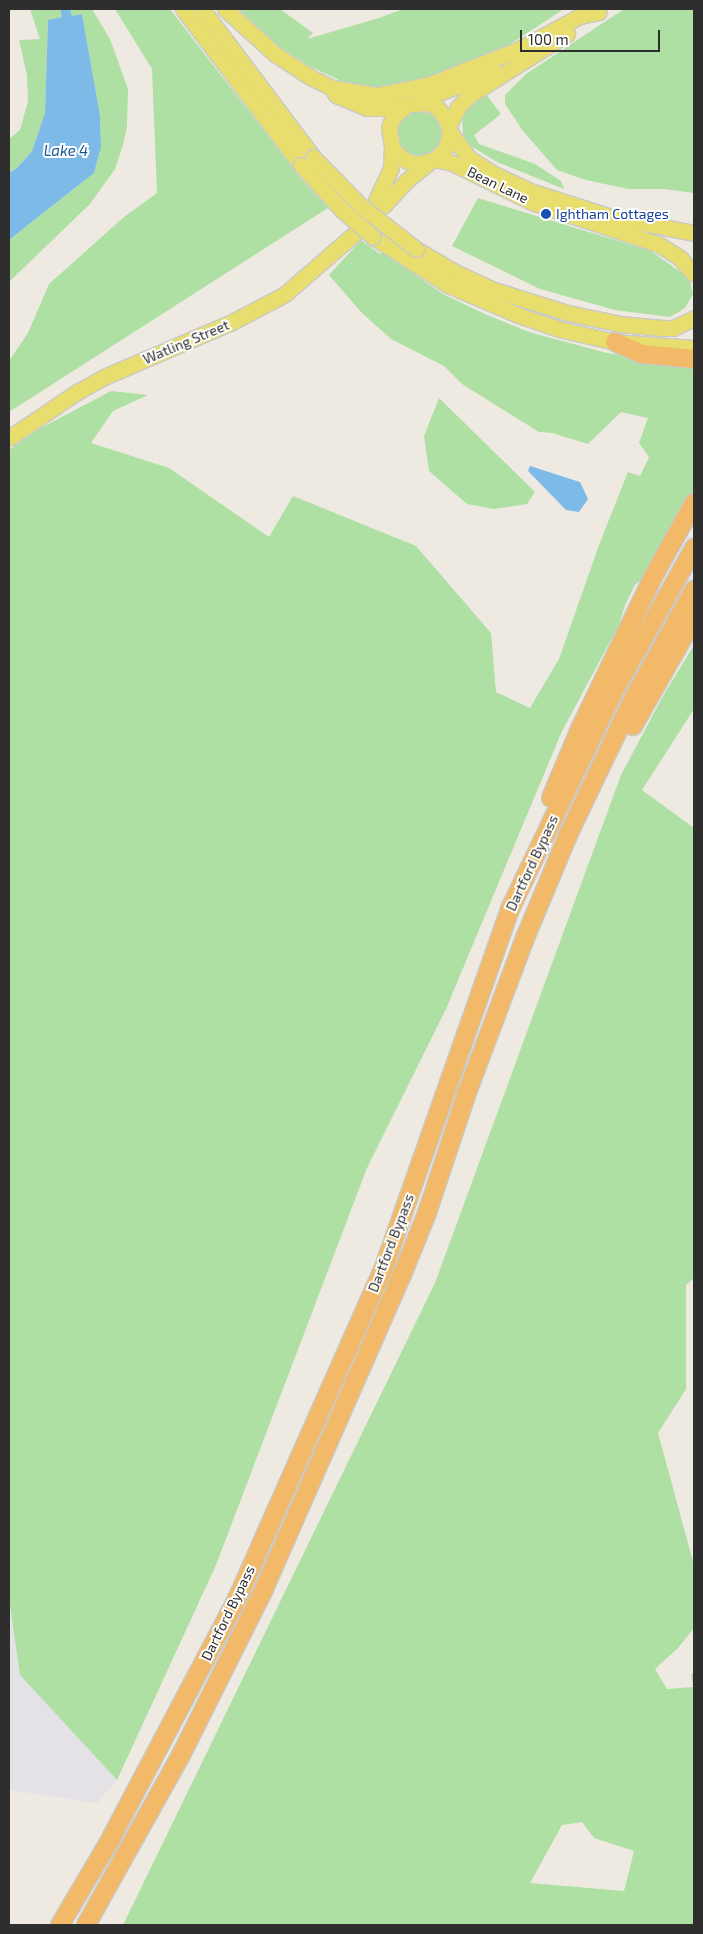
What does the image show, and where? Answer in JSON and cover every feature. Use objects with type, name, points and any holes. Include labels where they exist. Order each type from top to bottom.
[{"type":"highway","points":[[616,342],[642,354],[694,359]]},
{"type":"highway","points":[[510,909],[561,772],[580,729],[653,577],[694,504]]},
{"type":"highway","name":"Dartford Bypass","points":[[60,1925],[110,1840],[237,1599],[379,1280],[510,909],[615,689],[694,548]]},
{"type":"highway","name":"Dartford Bypass","points":[[86,1925],[181,1755],[272,1571],[402,1275],[427,1212],[468,1090],[525,938],[568,835],[634,697],[694,590]]},
{"type":"highway","points":[[568,835],[596,801],[642,708],[694,618]]},
{"type":"main road","points":[[183,9],[307,161],[361,206],[413,255],[457,289],[518,315],[559,329],[616,342],[694,348]]},
{"type":"main road","points":[[202,9],[307,161]]},
{"type":"main road","points":[[224,9],[275,54],[310,77],[332,88],[377,95],[430,84],[517,50],[580,16],[602,10]]},
{"type":"main road","points":[[602,10],[470,95],[459,105],[450,128],[446,148],[406,181],[384,205],[377,208],[376,200],[391,168],[392,147],[389,127],[393,117],[408,104],[468,82],[602,10]]},
{"type":"main road","points":[[332,88],[336,95],[366,108],[432,104],[443,113],[450,128]]},
{"type":"main road","name":"Bean Lane","points":[[450,128],[469,158],[492,173],[533,192],[612,217],[694,233]]},
{"type":"main road","points":[[392,147],[398,155],[407,161],[417,164],[431,161]]},
{"type":"main road","name":"Bean Lane","points":[[431,161],[452,163],[534,203],[660,244],[676,254],[694,274]]},
{"type":"main road","name":"Watling Street","points":[[9,438],[76,392],[104,377],[232,322],[286,294],[354,234]]},
{"type":"main road","points":[[413,255],[491,289],[568,313],[620,324],[663,328],[673,328],[694,318]]},
{"type":"shaded area","points":[[9,1598],[20,1675],[117,1780],[97,1803],[9,1790]]},
{"type":"green space","points":[[30,9],[60,9],[62,17],[48,20],[45,113],[32,151],[18,167],[9,173],[9,139],[20,130],[28,101],[27,75],[19,40],[40,39]]},
{"type":"green space","points":[[70,9],[92,9],[110,39],[128,89],[127,126],[123,145],[115,169],[90,204],[9,282],[9,240],[94,173],[101,147],[100,115],[82,14],[72,16]]},
{"type":"green space","points":[[115,9],[170,9],[301,179],[328,208],[9,412],[9,361],[28,333],[49,284],[124,217],[157,193],[152,69]]},
{"type":"green space","points":[[238,9],[280,9],[313,33],[307,39],[403,9],[564,9],[501,50],[432,76],[377,88],[346,83],[311,67],[279,46]]},
{"type":"green space","points":[[624,9],[694,9],[694,193],[664,189],[628,189],[586,180],[557,170],[523,131],[505,104],[505,95],[526,74]]},
{"type":"green space","points":[[486,94],[501,114],[474,135],[479,144],[535,164],[561,181],[564,189],[497,162],[469,145],[463,134],[462,117],[473,101]]},
{"type":"green space","points":[[423,111],[435,117],[440,124],[440,142],[435,149],[428,154],[415,155],[407,152],[400,145],[397,129],[400,121],[407,114]]},
{"type":"green space","points":[[478,198],[651,251],[689,278],[693,294],[685,308],[670,317],[615,310],[540,289],[452,246]]},
{"type":"green space","points":[[361,240],[380,254],[382,252],[443,294],[529,332],[607,353],[694,365],[694,490],[646,575],[635,585],[625,605],[619,625],[562,731],[446,1009],[367,1168],[216,1565],[117,1780],[20,1675],[9,1598],[9,450],[39,429],[111,391],[148,395],[113,411],[91,443],[169,468],[269,537],[293,496],[416,546],[491,633],[496,692],[530,708],[559,659],[599,545],[628,472],[640,476],[649,457],[639,443],[648,418],[621,412],[588,444],[552,433],[539,432],[462,384],[444,366],[391,339],[362,313],[329,275]]},
{"type":"green space","points":[[439,398],[535,492],[527,504],[494,509],[467,504],[429,471],[424,436]]},
{"type":"green space","points":[[694,645],[694,709],[642,790],[694,828],[694,1278],[686,1285],[686,1389],[658,1433],[694,1565],[694,1628],[678,1648],[655,1669],[667,1689],[693,1687],[691,1674],[694,1673],[694,1925],[123,1925],[435,1283],[621,775],[663,696]],"holes":[[[582,1822],[594,1838],[634,1851],[624,1891],[530,1883],[562,1825]]]},
{"type":"water","name":"Lake 4","points":[[60,9],[70,9],[72,16],[82,14],[100,115],[101,147],[94,173],[9,240],[9,173],[18,167],[32,151],[45,113],[48,20],[62,17]]},
{"type":"water","points":[[530,466],[580,482],[588,499],[579,512],[566,510],[528,471]]},
{"type":"place","name":"Ightham Cottages","points":[[546,214]]}]
